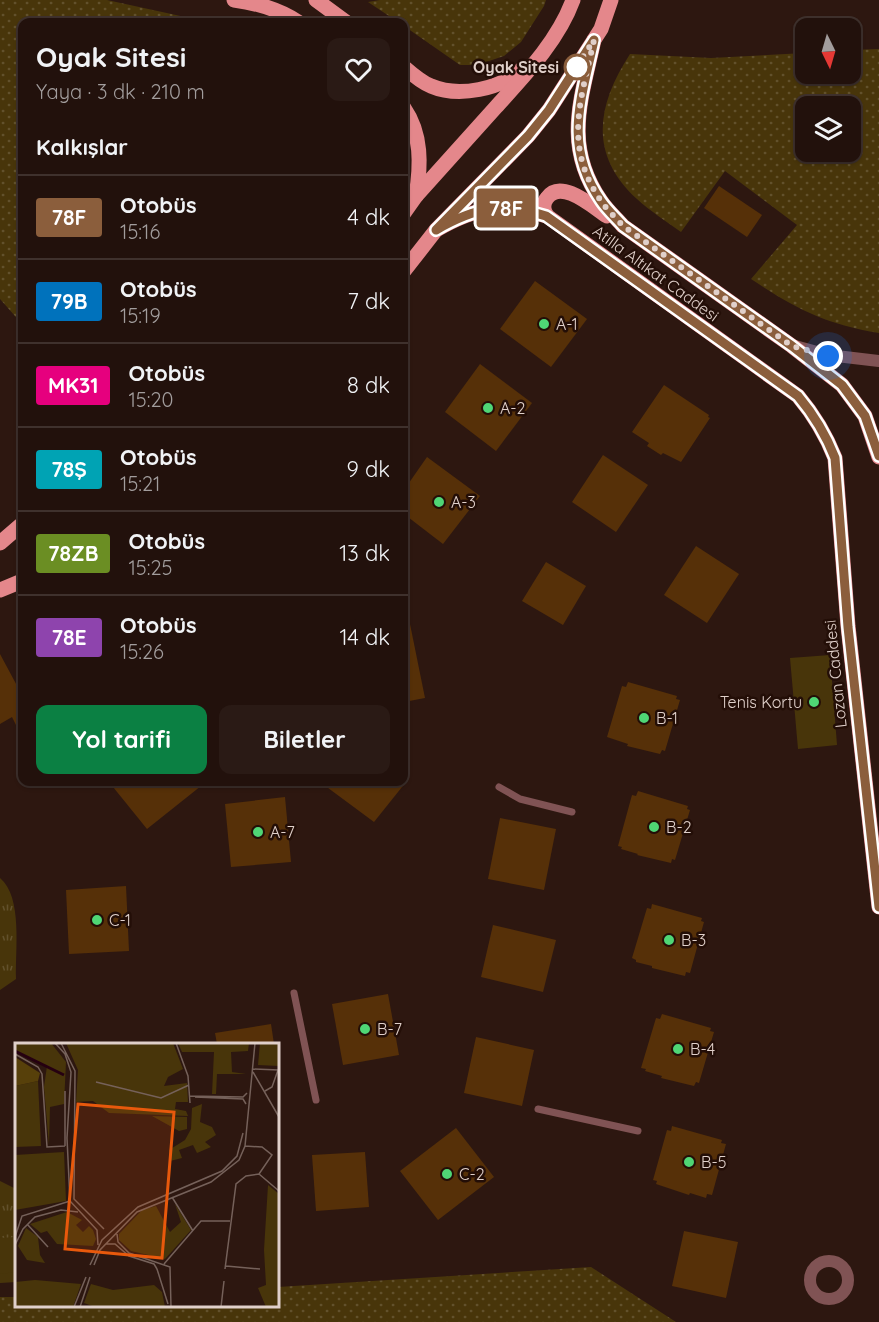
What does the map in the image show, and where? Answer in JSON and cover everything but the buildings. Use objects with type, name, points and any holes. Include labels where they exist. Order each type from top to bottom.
[{"type":"main road","points":[[234,0],[274,10],[290,18]]},
{"type":"main road","points":[[316,0],[341,18]]},
{"type":"main road","points":[[408,207],[552,40],[566,21],[573,0]]},
{"type":"main road","points":[[408,266],[436,230],[528,136],[549,110],[601,29],[611,0]]},
{"type":"main road","points":[[408,70],[429,86],[452,90],[474,90],[512,78],[552,40]]},
{"type":"main road","name":"Atilla Altıkat Caddesi","points":[[594,40],[577,124],[577,140],[590,180],[602,201],[623,226],[792,346],[842,385],[877,435]]},
{"type":"main road","points":[[408,115],[413,123],[419,149],[416,196]]},
{"type":"main road","points":[[546,216],[545,200],[552,192],[564,191],[573,194],[623,226]]},
{"type":"main road","name":"Atilla Altıkat Caddesi","points":[[436,230],[469,213],[488,209],[524,209],[546,216],[798,396],[827,437]]},
{"type":"main road","points":[[877,435],[879,457]]},
{"type":"main road","name":"Lozan Caddesi","points":[[827,437],[835,458],[848,627],[879,907]]},
{"type":"main road","points":[[0,543],[18,527]]},
{"type":"main road","points":[[0,590],[18,583]]},
{"type":"street","name":"Atilla Altıkat Caddesi","points":[[792,346],[828,356],[879,361]]},
{"type":"lane","points":[[499,787],[520,799],[572,812]]},
{"type":"lane","points":[[294,993],[316,1100]]},
{"type":"lane","points":[[538,1109],[638,1131]]},
{"type":"green space","points":[[0,0],[107,0],[190,18],[18,18],[18,319],[0,299]]},
{"type":"green space","points":[[380,0],[546,0],[521,42],[504,56],[477,65],[460,65],[408,29],[408,18],[392,18],[368,2]]},
{"type":"green space","points":[[879,49],[879,333],[843,325],[812,314],[782,299],[751,279],[797,225],[725,171],[681,232],[637,199],[621,182],[611,165],[605,147],[603,129],[610,92],[630,54],[711,58],[795,54],[795,84],[861,84],[861,50]]},
{"type":"green space","name":"Tenis Kortu","points":[[830,655],[837,745],[798,749],[790,658]]},
{"type":"green space","points":[[0,878],[12,898],[17,940],[16,979],[0,990]]},
{"type":"green space","points":[[0,1181],[15,1188],[15,1282],[0,1283]]},
{"type":"green space","points":[[15,1237],[15,1272],[0,1274],[0,1238]]},
{"type":"green space","points":[[591,1267],[676,1322],[0,1322],[0,1297],[15,1297],[15,1307],[279,1307],[279,1287]]},
{"type":"bus line","name":"78F","points":[[879,456],[865,416],[842,385],[792,346],[623,226],[602,201],[590,180],[577,140],[577,124],[594,40],[549,110],[528,136],[436,230],[469,213],[488,209],[524,209],[546,216],[798,396],[811,412],[827,437],[835,458],[848,627],[879,907]]},
{"type":"place","name":"Oyak Sitesi","points":[[577,67]]},
{"type":"place","name":"A-1","points":[[544,324]]},
{"type":"place","name":"A-2","points":[[488,408]]},
{"type":"place","name":"A-3","points":[[439,502]]},
{"type":"place","name":"Tenis Kortu","points":[[814,702]]},
{"type":"place","name":"B-1","points":[[644,718]]},
{"type":"place","name":"B-2","points":[[654,827]]},
{"type":"place","name":"A-7","points":[[258,832]]},
{"type":"place","name":"C-1","points":[[97,920]]},
{"type":"place","name":"B-3","points":[[669,940]]},
{"type":"place","name":"B-7","points":[[365,1029]]},
{"type":"place","name":"B-4","points":[[678,1049]]},
{"type":"place","name":"B-5","points":[[689,1162]]},
{"type":"place","name":"C-2","points":[[447,1174]]},
{"type":"route","points":[[577,67],[571,75],[594,40],[577,124],[577,140],[590,180],[602,201],[623,226],[792,346],[828,356]]}]
